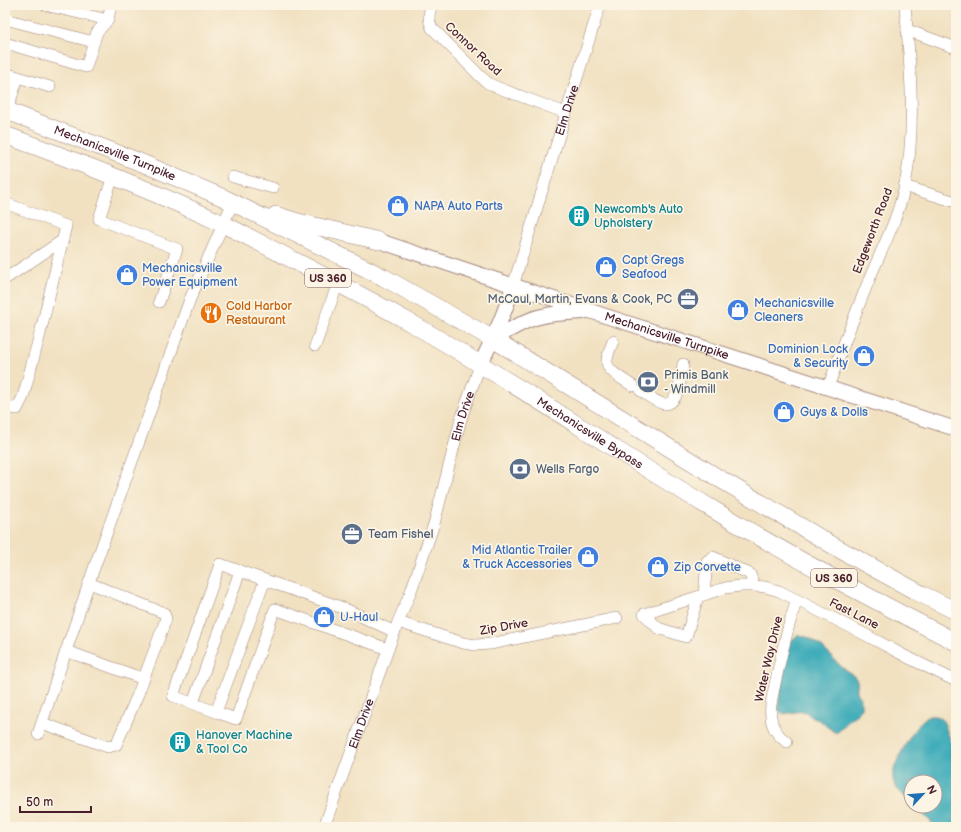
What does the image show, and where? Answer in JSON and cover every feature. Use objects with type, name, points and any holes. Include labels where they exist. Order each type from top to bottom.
[{"type":"highway","name":"Mechanicsville Turnpike","points":[[6,113],[136,160],[229,200]]},
{"type":"highway","name":"Mechanicsville Turnpike","points":[[5,135],[113,176],[223,224]]},
{"type":"highway","points":[[229,200],[293,220],[379,241]]},
{"type":"highway","name":"US 360","points":[[229,200],[383,277],[493,339],[696,464],[825,541],[956,611]]},
{"type":"highway","name":"Mechanicsville Bypass","points":[[223,224],[338,283],[410,323],[480,364],[714,510],[789,554],[956,642]]},
{"type":"main road","name":"Mechanicsville Turnpike","points":[[379,241],[513,286],[956,429]]},
{"type":"main road","name":"Elm Drive","points":[[480,364],[493,339],[513,286]]},
{"type":"main road","points":[[493,339],[524,322],[539,317],[590,311]]},
{"type":"street","points":[[45,5],[108,20]]},
{"type":"street","points":[[5,43],[86,67],[97,32],[108,20],[111,5]]},
{"type":"street","name":"Connor Road","points":[[432,5],[428,16],[432,28],[488,83],[566,113]]},
{"type":"street","name":"Elm Drive","points":[[513,286],[600,5]]},
{"type":"street","name":"Edgeworth Road","points":[[828,388],[851,324],[896,215],[904,186],[909,158],[911,130],[910,82],[905,5]]},
{"type":"street","points":[[5,19],[94,42]]},
{"type":"street","points":[[907,30],[956,48]]},
{"type":"street","points":[[5,73],[50,87]]},
{"type":"street","points":[[6,113],[18,77]]},
{"type":"street","points":[[113,176],[98,219],[177,249],[159,302]]},
{"type":"street","points":[[233,177],[274,188]]},
{"type":"street","points":[[904,186],[956,202]]},
{"type":"street","points":[[89,583],[164,613],[166,619],[144,679],[116,745],[108,748],[40,729],[89,583],[190,299],[223,224],[229,200]]},
{"type":"street","points":[[5,203],[66,226],[23,397],[16,409],[5,407]]},
{"type":"street","points":[[5,279],[63,240]]},
{"type":"street","points":[[315,346],[338,283]]},
{"type":"street","points":[[613,341],[607,360],[608,368],[611,372],[638,387],[658,402],[664,404],[673,399],[677,394],[683,364]]},
{"type":"street","name":"Elm Drive","points":[[324,827],[396,627],[411,591],[434,524],[461,418],[480,364]]},
{"type":"street","points":[[701,596],[708,561],[713,557],[750,574],[754,586]]},
{"type":"street","name":"Zip Drive","points":[[193,703],[173,696],[220,564],[396,627],[476,645],[490,644],[616,618]]},
{"type":"street","points":[[240,571],[193,703],[236,719],[275,609],[388,649]]},
{"type":"street","points":[[216,712],[265,580]]},
{"type":"street","name":"Fast Lane","points":[[701,596],[686,637],[658,628],[644,614],[725,588],[740,586],[765,587],[779,591],[864,634],[907,658],[956,681]]},
{"type":"street","name":"Water Way Drive","points":[[787,742],[777,732],[772,724],[770,707],[792,614],[797,600]]},
{"type":"street","points":[[66,652],[144,679]]},
{"type":"water","points":[[798,635],[812,639],[818,643],[857,680],[857,692],[861,702],[861,708],[857,714],[851,718],[838,732],[834,732],[806,712],[803,711],[782,714],[778,709],[781,684],[790,643]]},
{"type":"water","points":[[929,716],[941,718],[956,749],[956,827],[936,827],[923,814],[943,814],[943,774],[903,774],[903,795],[899,792],[894,782],[893,773],[895,766],[908,740],[923,720]]},
{"type":"place","name":"NAPA Auto Parts","points":[[398,206]]},
{"type":"place","name":"Newcomb's Auto Upholstery","points":[[579,216]]},
{"type":"place","name":"Capt Gregs Seafood","points":[[606,267]]},
{"type":"place","name":"Mechanicsville Power Equipment","points":[[127,275]]},
{"type":"place","name":"McCaul, Martin, Evans & Cook, PC","points":[[688,299]]},
{"type":"place","name":"Mechanicsville Cleaners","points":[[738,310]]},
{"type":"place","name":"Cold Harbor Restaurant","points":[[211,313]]},
{"type":"place","name":"Dominion Lock & Security","points":[[864,356]]},
{"type":"place","name":"Primis Bank - Windmill","points":[[648,382]]},
{"type":"place","name":"Guys & Dolls","points":[[784,412]]},
{"type":"place","name":"Wells Fargo","points":[[520,469]]},
{"type":"place","name":"Team Fishel","points":[[352,534]]},
{"type":"place","name":"Mid Atlantic Trailer & Truck Accessories","points":[[588,557]]},
{"type":"place","name":"Zip Corvette","points":[[658,567]]},
{"type":"place","name":"U-Haul","points":[[324,617]]},
{"type":"place","name":"Hanover Machine & Tool Co","points":[[180,742]]}]
